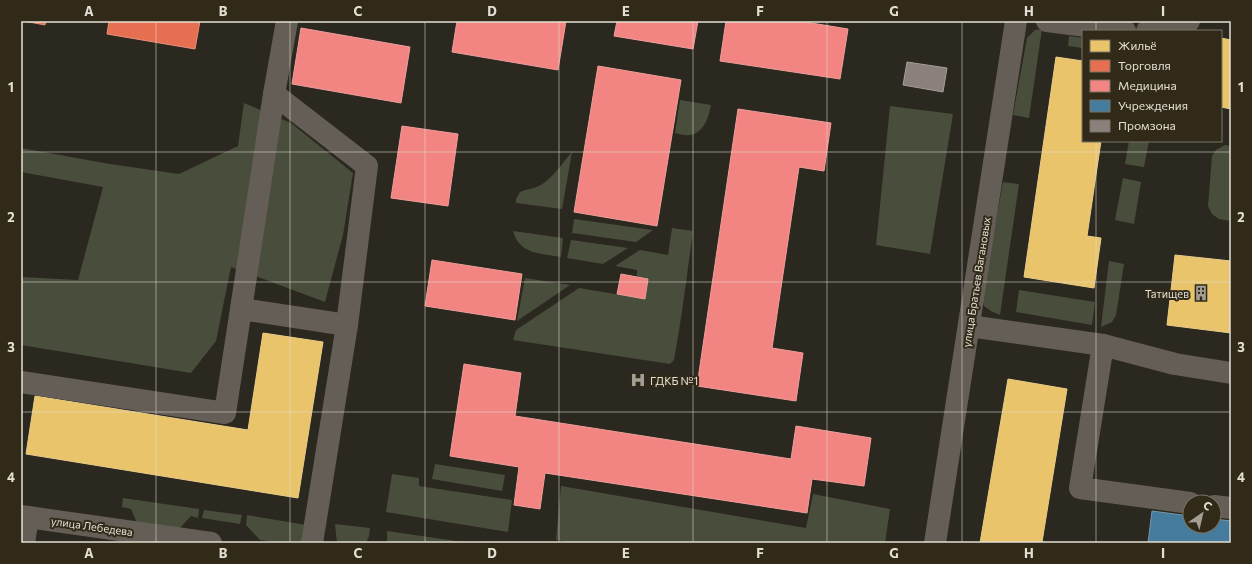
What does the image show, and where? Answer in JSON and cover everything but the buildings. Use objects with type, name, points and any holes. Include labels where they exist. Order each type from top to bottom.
[{"type":"street","points":[[21,382],[225,413],[274,94],[287,21]]},
{"type":"street","name":"улица Братьев Вагановых","points":[[935,543],[1016,21]]},
{"type":"street","points":[[1047,21],[1117,30]]},
{"type":"street","points":[[1151,30],[1189,21]]},
{"type":"street","points":[[274,94],[367,166],[347,325],[312,543]]},
{"type":"street","points":[[241,309],[347,325]]},
{"type":"street","points":[[969,326],[1103,345],[1175,364],[1231,373]]},
{"type":"street","points":[[1103,345],[1080,488],[1182,502]]},
{"type":"street","points":[[24,516],[24,543]]},
{"type":"street","name":"улица Лебедева","points":[[24,516],[115,536],[211,543]]},
{"type":"green space","points":[[1042,29],[1029,118],[1013,115],[1027,38],[1035,30]]},
{"type":"green space","points":[[1069,36],[1082,38],[1082,48],[1068,46]]},
{"type":"green space","points":[[680,100],[711,105],[705,124],[695,134],[686,135],[675,133]]},
{"type":"green space","points":[[244,103],[291,123],[353,173],[343,235],[325,302],[231,267],[216,341],[191,373],[21,345],[21,277],[78,280],[103,187],[21,172],[21,148],[110,164],[179,174],[238,146]]},
{"type":"green space","points":[[890,106],[953,114],[930,254],[876,245]]},
{"type":"green space","points":[[1129,142],[1149,142],[1144,167],[1125,164]]},
{"type":"green space","points":[[1225,145],[1231,146],[1231,221],[1219,219],[1212,214],[1208,206],[1212,156],[1216,150]]},
{"type":"green space","points":[[572,152],[562,209],[516,203],[516,199],[520,192],[546,182]]},
{"type":"green space","points":[[1123,178],[1141,182],[1134,224],[1115,220]]},
{"type":"green space","points":[[1003,182],[1019,184],[1000,315],[984,306],[982,298]]},
{"type":"green space","points":[[574,219],[653,230],[636,242],[572,233]]},
{"type":"green space","points":[[672,228],[693,231],[677,344],[674,360],[670,364],[513,340],[516,330],[579,288],[645,299],[648,279],[637,277],[637,270],[615,266],[640,250],[668,255]]},
{"type":"green space","points":[[513,231],[563,238],[561,257],[532,252],[526,249],[520,245]]},
{"type":"green space","points":[[571,240],[628,248],[603,264],[567,258]]},
{"type":"green space","points":[[1109,261],[1124,264],[1116,315],[1112,322],[1101,327]]},
{"type":"green space","points":[[525,278],[570,285],[517,321]]},
{"type":"green space","points":[[1019,290],[1095,302],[1092,325],[1016,312]]},
{"type":"green space","points":[[435,464],[505,475],[502,491],[432,479]]},
{"type":"green space","points":[[392,474],[419,478],[419,486],[512,500],[508,532],[386,512]]},
{"type":"green space","points":[[561,486],[806,528],[813,494],[890,509],[885,543],[574,543],[556,540]]},
{"type":"green space","points":[[123,498],[199,509],[198,518],[191,516],[179,529],[137,523],[131,509],[122,507]]},
{"type":"green space","points":[[204,510],[242,515],[240,524],[202,518]]},
{"type":"green space","points":[[247,515],[312,526],[303,543],[281,543],[260,540],[246,525]]},
{"type":"green space","points":[[335,524],[370,528],[366,543],[337,543]]},
{"type":"green space","points":[[387,531],[470,543],[387,543]]},
{"type":"place","name":"Татищев","points":[[1201,293]]},
{"type":"place","name":"ГДКБ №1","points":[[638,380]]}]
